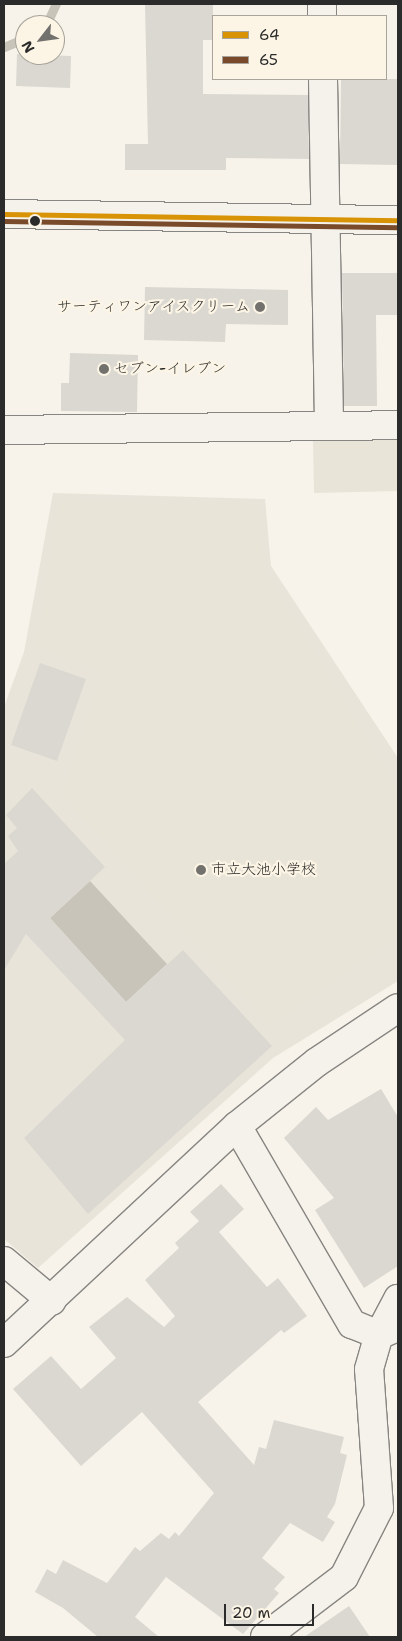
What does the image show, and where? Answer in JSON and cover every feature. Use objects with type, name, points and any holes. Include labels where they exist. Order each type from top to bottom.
[{"type":"street","points":[[323,80],[328,426]]},
{"type":"street","points":[[4,214],[326,221],[398,220]]},
{"type":"street","points":[[4,430],[398,425]]},
{"type":"street","points":[[4,1343],[52,1301],[237,1126],[317,1062],[398,1008]]},
{"type":"street","points":[[237,1126],[352,1324],[388,1331]]},
{"type":"street","points":[[4,1261],[52,1301]]},
{"type":"street","points":[[265,1637],[344,1578],[379,1508],[369,1369],[388,1331],[398,1299]]},
{"type":"shaded area","points":[[398,439],[398,491],[314,493],[313,441]]},
{"type":"shaded area","name":"市立大池小学校","points":[[53,493],[265,499],[271,566],[398,758],[398,981],[273,1058],[38,1268],[4,1239],[4,707],[24,652]]},
{"type":"shaded area","points":[[59,502],[257,504],[265,572],[398,790],[398,936],[270,1026],[63,796],[102,672],[37,645]]},
{"type":"shaded area","points":[[90,881],[167,964],[126,1002],[50,918]]},
{"type":"building","points":[[145,4],[213,4],[212,40],[203,40],[203,94],[308,95],[309,159],[226,158],[226,170],[125,170],[125,144],[148,144]]},
{"type":"building","points":[[65,56],[71,56],[70,88],[16,86],[17,65],[65,65]]},
{"type":"building","points":[[398,79],[398,165],[340,164],[341,80]]},
{"type":"building","points":[[342,273],[398,273],[398,315],[376,315],[377,406],[344,406]]},
{"type":"building","points":[[145,287],[288,290],[288,325],[226,324],[225,342],[144,340]]},
{"type":"building","name":"セブン-イレブン","points":[[70,353],[138,355],[137,412],[61,411],[61,383],[69,383]]},
{"type":"building","points":[[40,663],[86,679],[57,761],[11,745]]},
{"type":"building","points":[[32,788],[105,867],[50,918],[126,1002],[183,950],[272,1046],[88,1214],[24,1138],[125,1040],[26,934],[4,970],[4,864],[18,851],[8,836],[17,828],[6,815]]},
{"type":"building","points":[[381,1089],[398,1117],[398,1266],[364,1288],[315,1210],[334,1198],[284,1138],[316,1107],[328,1120]]},
{"type":"building","points":[[221,1184],[244,1209],[219,1232],[267,1287],[278,1278],[307,1316],[284,1333],[281,1330],[198,1402],[254,1465],[259,1447],[266,1449],[274,1420],[344,1437],[340,1453],[347,1455],[335,1504],[327,1517],[335,1522],[323,1542],[290,1523],[262,1558],[285,1577],[274,1589],[279,1593],[243,1634],[166,1577],[135,1617],[159,1637],[98,1637],[63,1608],[35,1592],[47,1569],[56,1574],[63,1560],[107,1583],[135,1547],[140,1551],[161,1533],[169,1539],[175,1532],[179,1536],[214,1493],[142,1412],[81,1466],[13,1389],[51,1356],[81,1389],[116,1358],[89,1327],[127,1297],[164,1327],[175,1316],[145,1280],[179,1248],[175,1243],[199,1221],[190,1212]]},
{"type":"building","points":[[349,1606],[370,1637],[304,1637]]},
{"type":"waterway","points":[[51,15],[56,4]]},
{"type":"waterway","points":[[4,47],[15,42]]},
{"type":"transit line","name":"64","points":[[4,214],[398,220]]},
{"type":"transit line","name":"65","points":[[4,221],[398,227]]},
{"type":"place","name":"サーティワンアイスクリーム","points":[[260,307]]},
{"type":"place","name":"セブン-イレブン","points":[[104,369]]},
{"type":"place","name":"市立大池小学校","points":[[201,870]]}]
